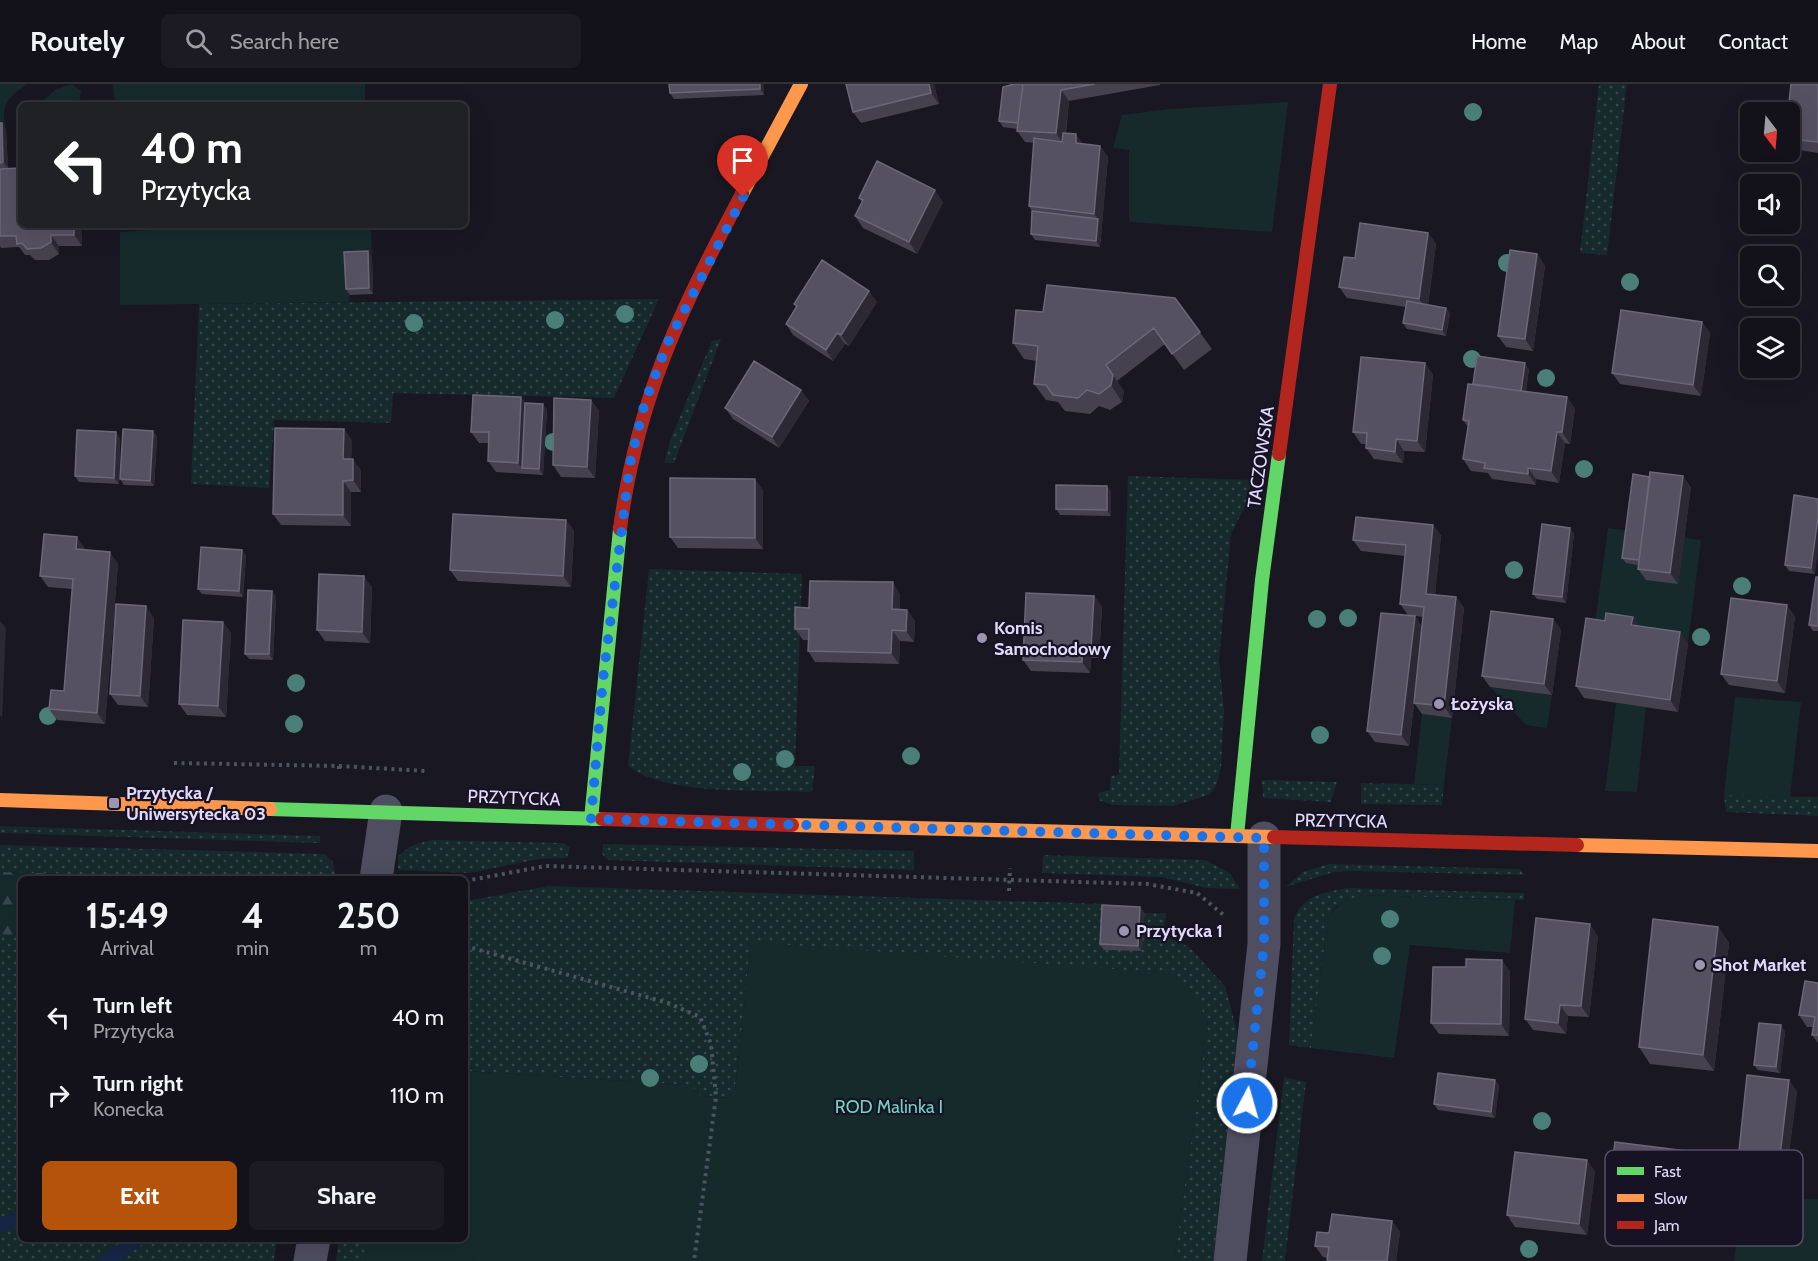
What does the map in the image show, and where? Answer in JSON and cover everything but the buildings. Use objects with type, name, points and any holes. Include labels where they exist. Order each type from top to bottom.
[{"type":"main road","points":[[591,819],[603,680],[622,512],[630,463],[645,402],[668,342],[693,290],[801,84]]},
{"type":"main road","name":"TACZOWSKA","points":[[1250,837],[1262,580],[1330,84]]},
{"type":"main road","name":"PRZYTYCKA","points":[[0,800],[591,819],[1818,851]]},
{"type":"street","points":[[376,876],[386,811]]},
{"type":"street","points":[[1230,1261],[1265,924],[1250,837]]},
{"type":"street","points":[[310,1261],[313,1242]]},
{"type":"path","points":[[1009,891],[1011,861]]},
{"type":"path","points":[[468,880],[546,866],[1146,884],[1176,887],[1197,893],[1223,915],[1236,921],[1265,924]]},
{"type":"path","points":[[468,947],[668,1003],[700,1017],[711,1044],[716,1097],[694,1261]]},
{"type":"green space","points":[[0,84],[27,84],[7,102],[4,114],[6,129],[0,129]]},
{"type":"green space","points":[[72,84],[81,91],[79,102],[41,102],[56,89]]},
{"type":"green space","points":[[113,84],[365,84],[365,102],[115,102]]},
{"type":"green space","points":[[1599,84],[1627,84],[1607,255],[1580,253]]},
{"type":"green space","points":[[1288,102],[1272,232],[1129,222],[1129,150],[1113,148],[1122,115],[1169,109]]},
{"type":"green space","points":[[371,228],[372,257],[350,295],[349,302],[120,305],[120,232],[166,229]]},
{"type":"green space","points":[[659,299],[614,398],[393,393],[391,423],[274,420],[269,488],[191,484],[199,304]]},
{"type":"green space","points":[[721,339],[674,463],[664,463],[671,438],[712,341]]},
{"type":"green space","points":[[1128,476],[1252,480],[1244,508],[1231,534],[1219,659],[1224,710],[1221,768],[1216,786],[1209,795],[1173,806],[1112,805],[1099,800],[1098,793],[1110,790],[1111,776],[1119,775]]},
{"type":"green space","points":[[1608,528],[1701,540],[1688,644],[1594,630]]},
{"type":"green space","points":[[649,569],[802,574],[795,766],[815,766],[812,792],[716,790],[690,787],[645,776],[628,766]]},
{"type":"green space","points":[[1490,687],[1552,695],[1547,728],[1526,725]]},
{"type":"green space","points":[[1735,697],[1801,702],[1790,797],[1724,795]]},
{"type":"green space","points":[[1616,703],[1646,707],[1637,792],[1605,791]]},
{"type":"green space","points":[[1422,714],[1452,718],[1444,785],[1414,784]]},
{"type":"green space","points":[[1262,780],[1337,782],[1331,802],[1263,798]]},
{"type":"green space","points":[[1361,783],[1444,785],[1442,805],[1361,804]]},
{"type":"green space","points":[[1724,795],[1818,797],[1818,816],[1726,812]]},
{"type":"green space","points":[[0,826],[320,836],[320,843],[0,833]]},
{"type":"green space","points":[[433,840],[564,843],[570,848],[567,858],[538,859],[470,873],[398,870],[398,857],[402,853],[414,845]]},
{"type":"green space","points":[[603,844],[914,851],[914,870],[608,860],[602,854]]},
{"type":"green space","points":[[0,845],[324,854],[333,862],[335,876],[131,876],[0,872]]},
{"type":"green space","points":[[1043,855],[1205,860],[1230,873],[1240,889],[1206,888],[1162,877],[1042,873]]},
{"type":"green space","points":[[1329,864],[1520,869],[1524,875],[1353,871],[1334,872],[1285,887],[1303,872]]},
{"type":"green space","points":[[0,872],[131,876],[18,876],[18,936],[0,936]]},
{"type":"green space","points":[[549,886],[1106,904],[1104,949],[1141,951],[1144,913],[1166,913],[1163,935],[1189,947],[1225,986],[1237,1031],[1237,1069],[1213,1261],[1174,1261],[1208,1021],[751,942],[734,1098],[701,1096],[690,1085],[468,1071],[468,900]]},
{"type":"green space","points":[[1348,888],[1524,893],[1524,900],[1362,895],[1335,907],[1328,920],[1311,1048],[1289,1045],[1294,919],[1298,911],[1309,900],[1323,893]]},
{"type":"green space","points":[[1362,895],[1515,900],[1510,953],[1410,945],[1394,1058],[1311,1048],[1328,920],[1342,903]]},
{"type":"green space","points":[[0,936],[18,936],[18,1242],[277,1242],[274,1261],[0,1261]]},
{"type":"green space","name":"ROD Malinka I","points":[[751,942],[1167,973],[1192,991],[1208,1021],[1174,1261],[365,1261],[368,1242],[468,1242],[468,1071],[690,1085],[701,1096],[734,1098]]},
{"type":"green space","points":[[1284,1077],[1306,1082],[1285,1261],[1262,1261]]},
{"type":"green space","points":[[1803,1199],[1818,1199],[1818,1261],[1734,1261],[1736,1246],[1803,1246]]},
{"type":"green space","points":[[339,1242],[368,1242],[365,1261],[336,1261]]},
{"type":"waterway","points":[[0,1225],[18,1220]]},
{"type":"waterway","points":[[106,1261],[134,1242]]},
{"type":"traffic: fast","points":[[1237,836],[1262,580],[1279,454]]},
{"type":"traffic: fast","points":[[591,819],[620,529]]},
{"type":"traffic: fast","points":[[270,809],[602,819]]},
{"type":"traffic: slow","points":[[742,194],[801,84]]},
{"type":"traffic: slow","points":[[0,800],[270,809]]},
{"type":"traffic: slow","points":[[792,825],[1274,837]]},
{"type":"traffic: slow","points":[[1577,845],[1818,851]]},
{"type":"traffic: jam","points":[[1279,454],[1330,84]]},
{"type":"traffic: jam","points":[[620,529],[638,438],[664,356],[700,276],[742,194]]},
{"type":"traffic: jam","points":[[602,819],[792,825]]},
{"type":"traffic: jam","points":[[1274,837],[1577,845]]},
{"type":"place","name":"Komis Samochodowy","points":[[982,638]]},
{"type":"place","name":"Łożyska","points":[[1439,704]]},
{"type":"place","name":"Przytycka / Uniwersytecka 03","points":[[114,803]]},
{"type":"place","name":"Przytycka 1","points":[[1124,931]]},
{"type":"place","name":"Shot Market","points":[[1700,965]]},
{"type":"route","points":[[743,197],[668,342],[645,402],[630,463],[622,512],[603,680],[591,819],[1264,838],[1264,944],[1247,1103]]}]
